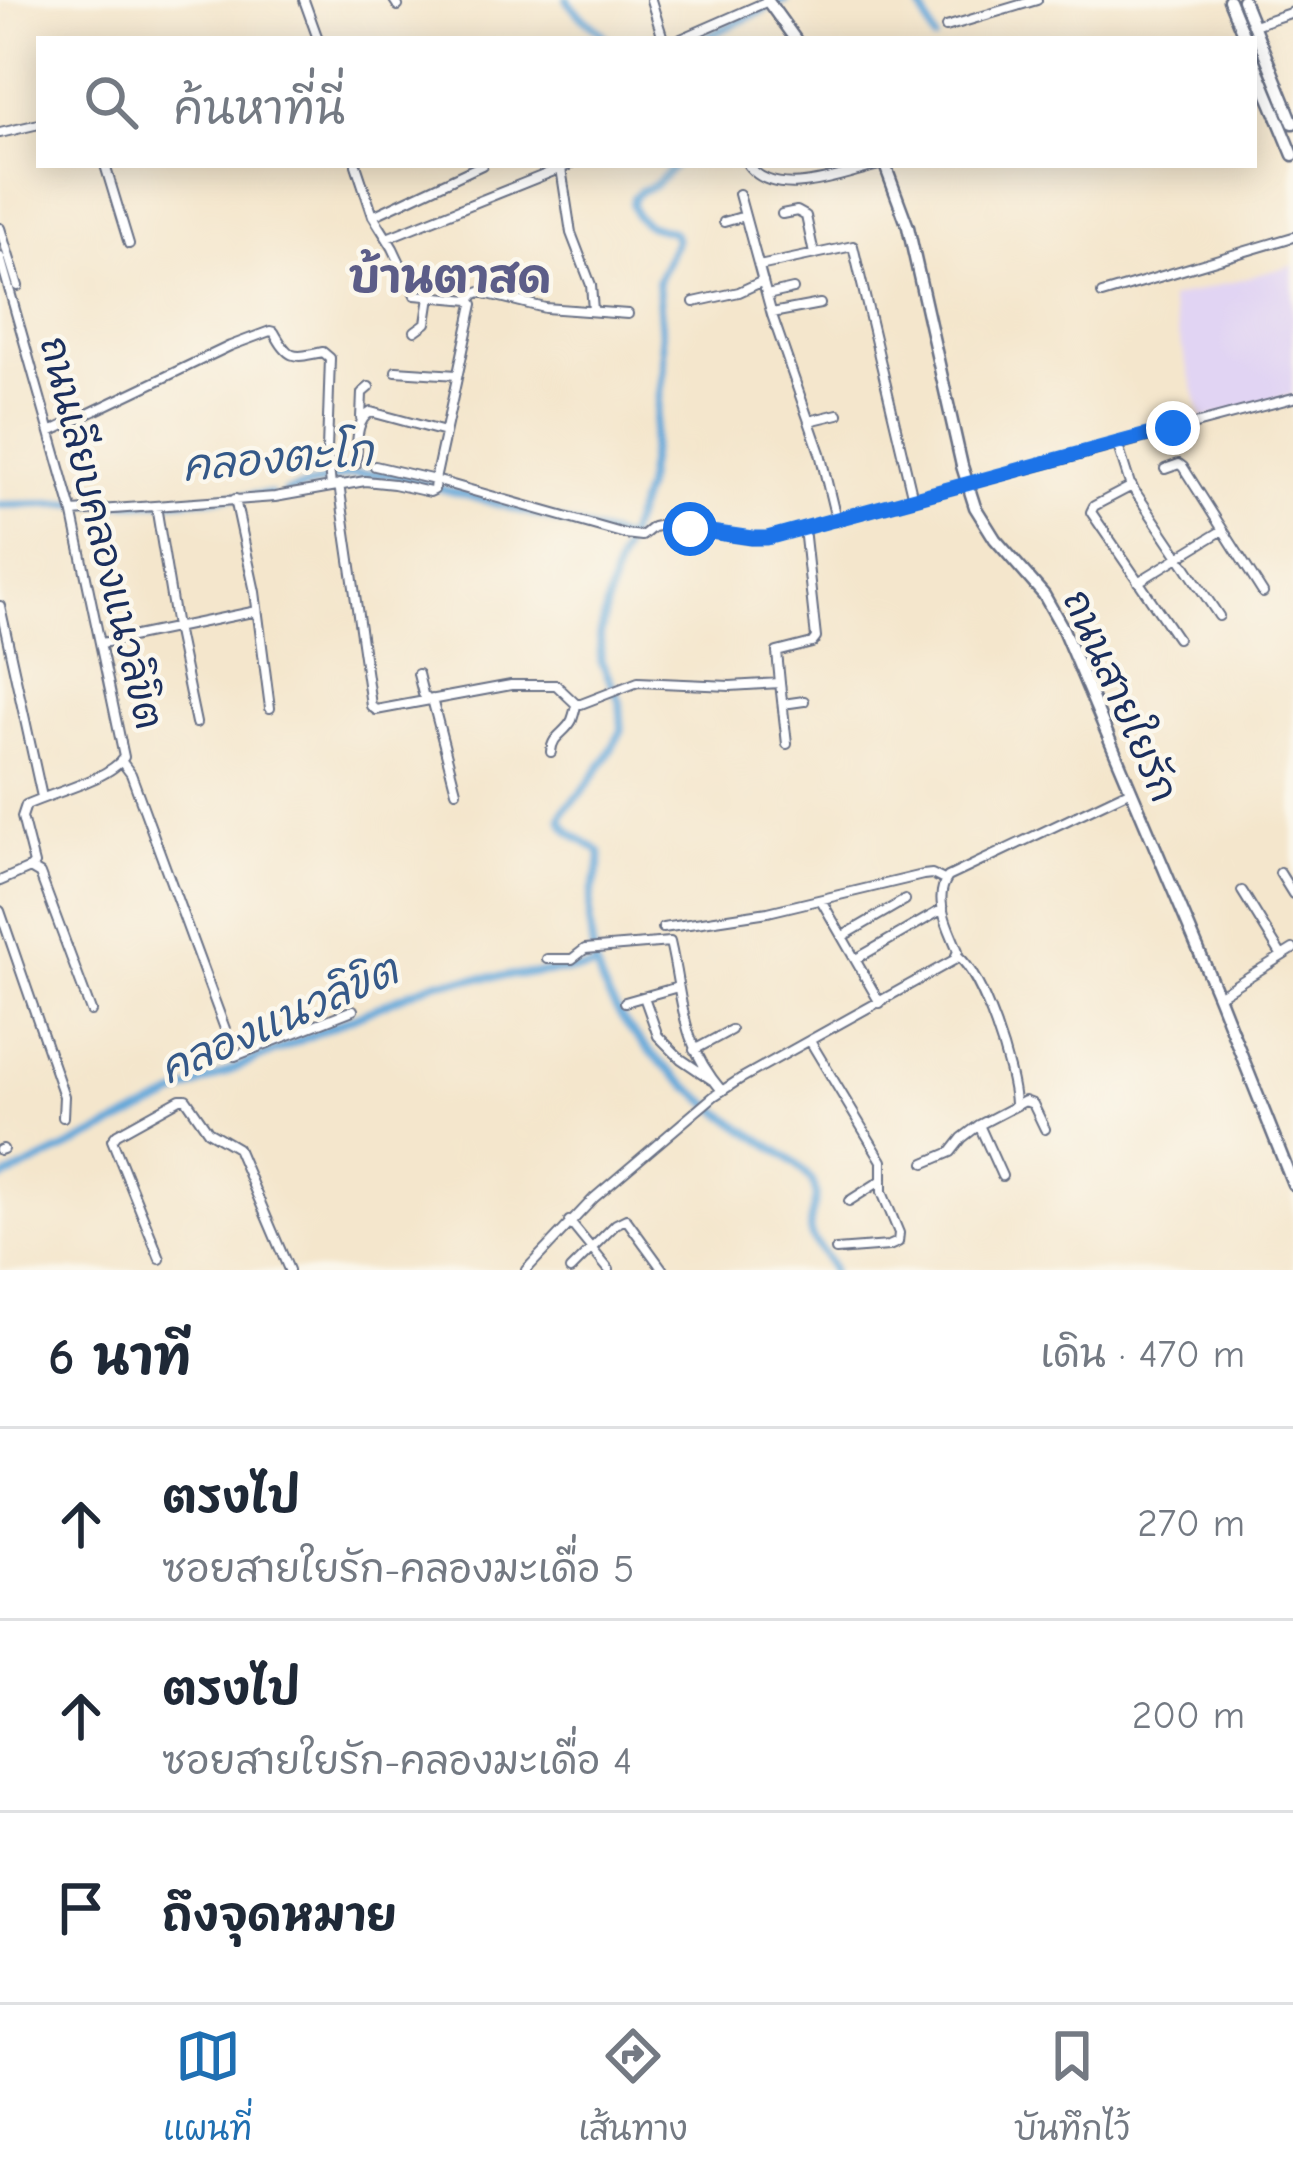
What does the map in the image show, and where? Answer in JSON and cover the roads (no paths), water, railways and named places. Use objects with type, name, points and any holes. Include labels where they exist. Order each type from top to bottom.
[{"type":"street","points":[[304,0],[317,36]]},
{"type":"street","points":[[651,0],[662,36]]},
{"type":"street","points":[[688,36],[768,0],[793,36]]},
{"type":"street","points":[[986,0],[990,14]]},
{"type":"street","points":[[946,27],[1034,0]]},
{"type":"street","points":[[1229,0],[1244,36]]},
{"type":"street","points":[[1244,0],[1293,123]]},
{"type":"street","points":[[1254,25],[1293,12]]},
{"type":"street","points":[[1257,68],[1293,155]]},
{"type":"street","points":[[0,133],[36,125]]},
{"type":"street","points":[[106,168],[129,244]]},
{"type":"street","points":[[357,168],[373,216],[415,295],[470,300]]},
{"type":"street","points":[[373,216],[476,168]]},
{"type":"street","points":[[387,238],[560,168]]},
{"type":"street","points":[[565,168],[571,233],[591,285],[592,310]]},
{"type":"street","points":[[751,168],[768,181],[798,183],[868,168]]},
{"type":"street","name":"ถนนสายใยรัก","points":[[883,168],[908,227],[975,507],[1054,611],[1293,1184]]},
{"type":"street","points":[[739,194],[836,519]]},
{"type":"street","points":[[782,214],[797,211],[806,216],[814,254]]},
{"type":"street","points":[[724,222],[745,216]]},
{"type":"street","points":[[0,228],[2,254],[17,286]]},
{"type":"street","points":[[1102,294],[1293,237]]},
{"type":"street","points":[[759,266],[854,248],[913,499]]},
{"type":"street","name":"ถนนเลียบคลองแนวลิขิต","points":[[2,254],[73,511],[124,757],[100,775],[42,797]]},
{"type":"street","points":[[694,302],[740,292],[763,281]]},
{"type":"street","points":[[767,295],[793,289]]},
{"type":"street","points":[[470,300],[480,292],[545,308],[628,314]]},
{"type":"street","points":[[415,331],[426,323],[430,297]]},
{"type":"street","points":[[73,511],[275,497],[332,482],[365,481],[430,492],[470,300]]},
{"type":"street","points":[[772,313],[820,304]]},
{"type":"street","points":[[50,432],[230,346],[274,332],[289,355],[298,358],[323,352],[330,358],[327,450],[371,706],[380,710],[543,684],[556,685],[576,704],[586,704],[626,684],[652,681],[730,686],[780,683]]},
{"type":"street","points":[[396,371],[457,375]]},
{"type":"street","points":[[356,464],[362,393],[370,387]]},
{"type":"street","points":[[376,466],[625,534],[642,536],[663,525],[767,538],[1293,398]]},
{"type":"street","points":[[361,419],[371,412],[445,432]]},
{"type":"street","points":[[809,421],[838,414]]},
{"type":"street","points":[[1117,443],[1132,486],[1219,616]]},
{"type":"street","points":[[1165,469],[1183,467],[1263,592]]},
{"type":"street","points":[[1132,486],[1091,512],[1178,638]]},
{"type":"street","points":[[235,499],[257,611],[269,708]]},
{"type":"street","points":[[156,506],[196,723]]},
{"type":"street","points":[[787,743],[777,652],[816,638],[804,528]]},
{"type":"street","points":[[1138,582],[1223,530]]},
{"type":"street","points":[[0,606],[3,637],[42,797],[26,805],[22,818],[34,864],[0,881]]},
{"type":"street","points":[[103,644],[257,611]]},
{"type":"street","points":[[418,674],[456,791]]},
{"type":"street","points":[[783,704],[804,701]]},
{"type":"street","points":[[551,752],[556,735],[570,724],[576,704]]},
{"type":"street","points":[[122,762],[131,774],[235,1056],[353,1010]]},
{"type":"street","points":[[1015,1104],[1011,1074],[979,986],[958,956],[943,909],[944,880],[1131,790]]},
{"type":"street","points":[[30,868],[40,874],[91,1011]]},
{"type":"street","points":[[1280,873],[1293,894]]},
{"type":"street","points":[[663,928],[768,912],[923,875],[944,880]]},
{"type":"street","points":[[1242,891],[1282,956]]},
{"type":"street","points":[[821,899],[880,1003]]},
{"type":"street","points":[[843,936],[905,900]]},
{"type":"street","points":[[856,959],[943,909]]},
{"type":"street","points":[[0,911],[64,1096],[63,1117]]},
{"type":"street","points":[[547,959],[572,958],[599,947],[670,942],[683,1018],[718,1093]]},
{"type":"street","points":[[1218,996],[1293,949]]},
{"type":"street","points":[[526,1270],[569,1221],[718,1093],[958,956]]},
{"type":"street","points":[[625,1002],[678,987]]},
{"type":"street","points":[[644,997],[658,1036],[698,1073],[713,1080]]},
{"type":"street","points":[[694,1050],[730,1030]]},
{"type":"street","points":[[810,1041],[882,1161],[882,1192],[899,1233],[898,1241],[889,1246],[836,1250]]},
{"type":"street","points":[[160,1259],[112,1140],[186,1099],[208,1131],[237,1148],[289,1270]]},
{"type":"street","points":[[925,1162],[951,1152],[962,1138],[1015,1104],[1033,1104],[1045,1129]]},
{"type":"street","points":[[979,1126],[1002,1176]]},
{"type":"street","points":[[849,1201],[882,1180]]},
{"type":"street","points":[[570,1270],[621,1219],[626,1219],[663,1270]]},
{"type":"street","points":[[569,1221],[609,1270]]},
{"type":"waterway","points":[[568,0],[604,36]]},
{"type":"waterway","points":[[777,4],[785,0]]},
{"type":"waterway","points":[[918,0],[934,36]]},
{"type":"waterway","points":[[708,36],[766,9]]},
{"type":"waterway","points":[[672,168],[634,197],[632,205],[647,225],[673,232],[676,240],[658,281],[664,368],[645,488],[614,575],[600,636],[601,661],[620,702],[622,730],[561,818],[572,834],[600,852],[590,923],[606,993],[638,1038],[679,1079],[804,1171],[816,1192],[810,1231],[832,1270]]},
{"type":"waterway","name":"คลองตะโก","points":[[285,492],[353,474],[389,474],[626,540]]},
{"type":"waterway","name":"คลองตะโก","points":[[0,505],[270,494]]},
{"type":"waterway","name":"คลองแนวลิขิต","points":[[0,1180],[204,1082],[435,982],[596,968]]},
{"type":"district","name":"บ้านตาสด","points":[[450,277]]}]
